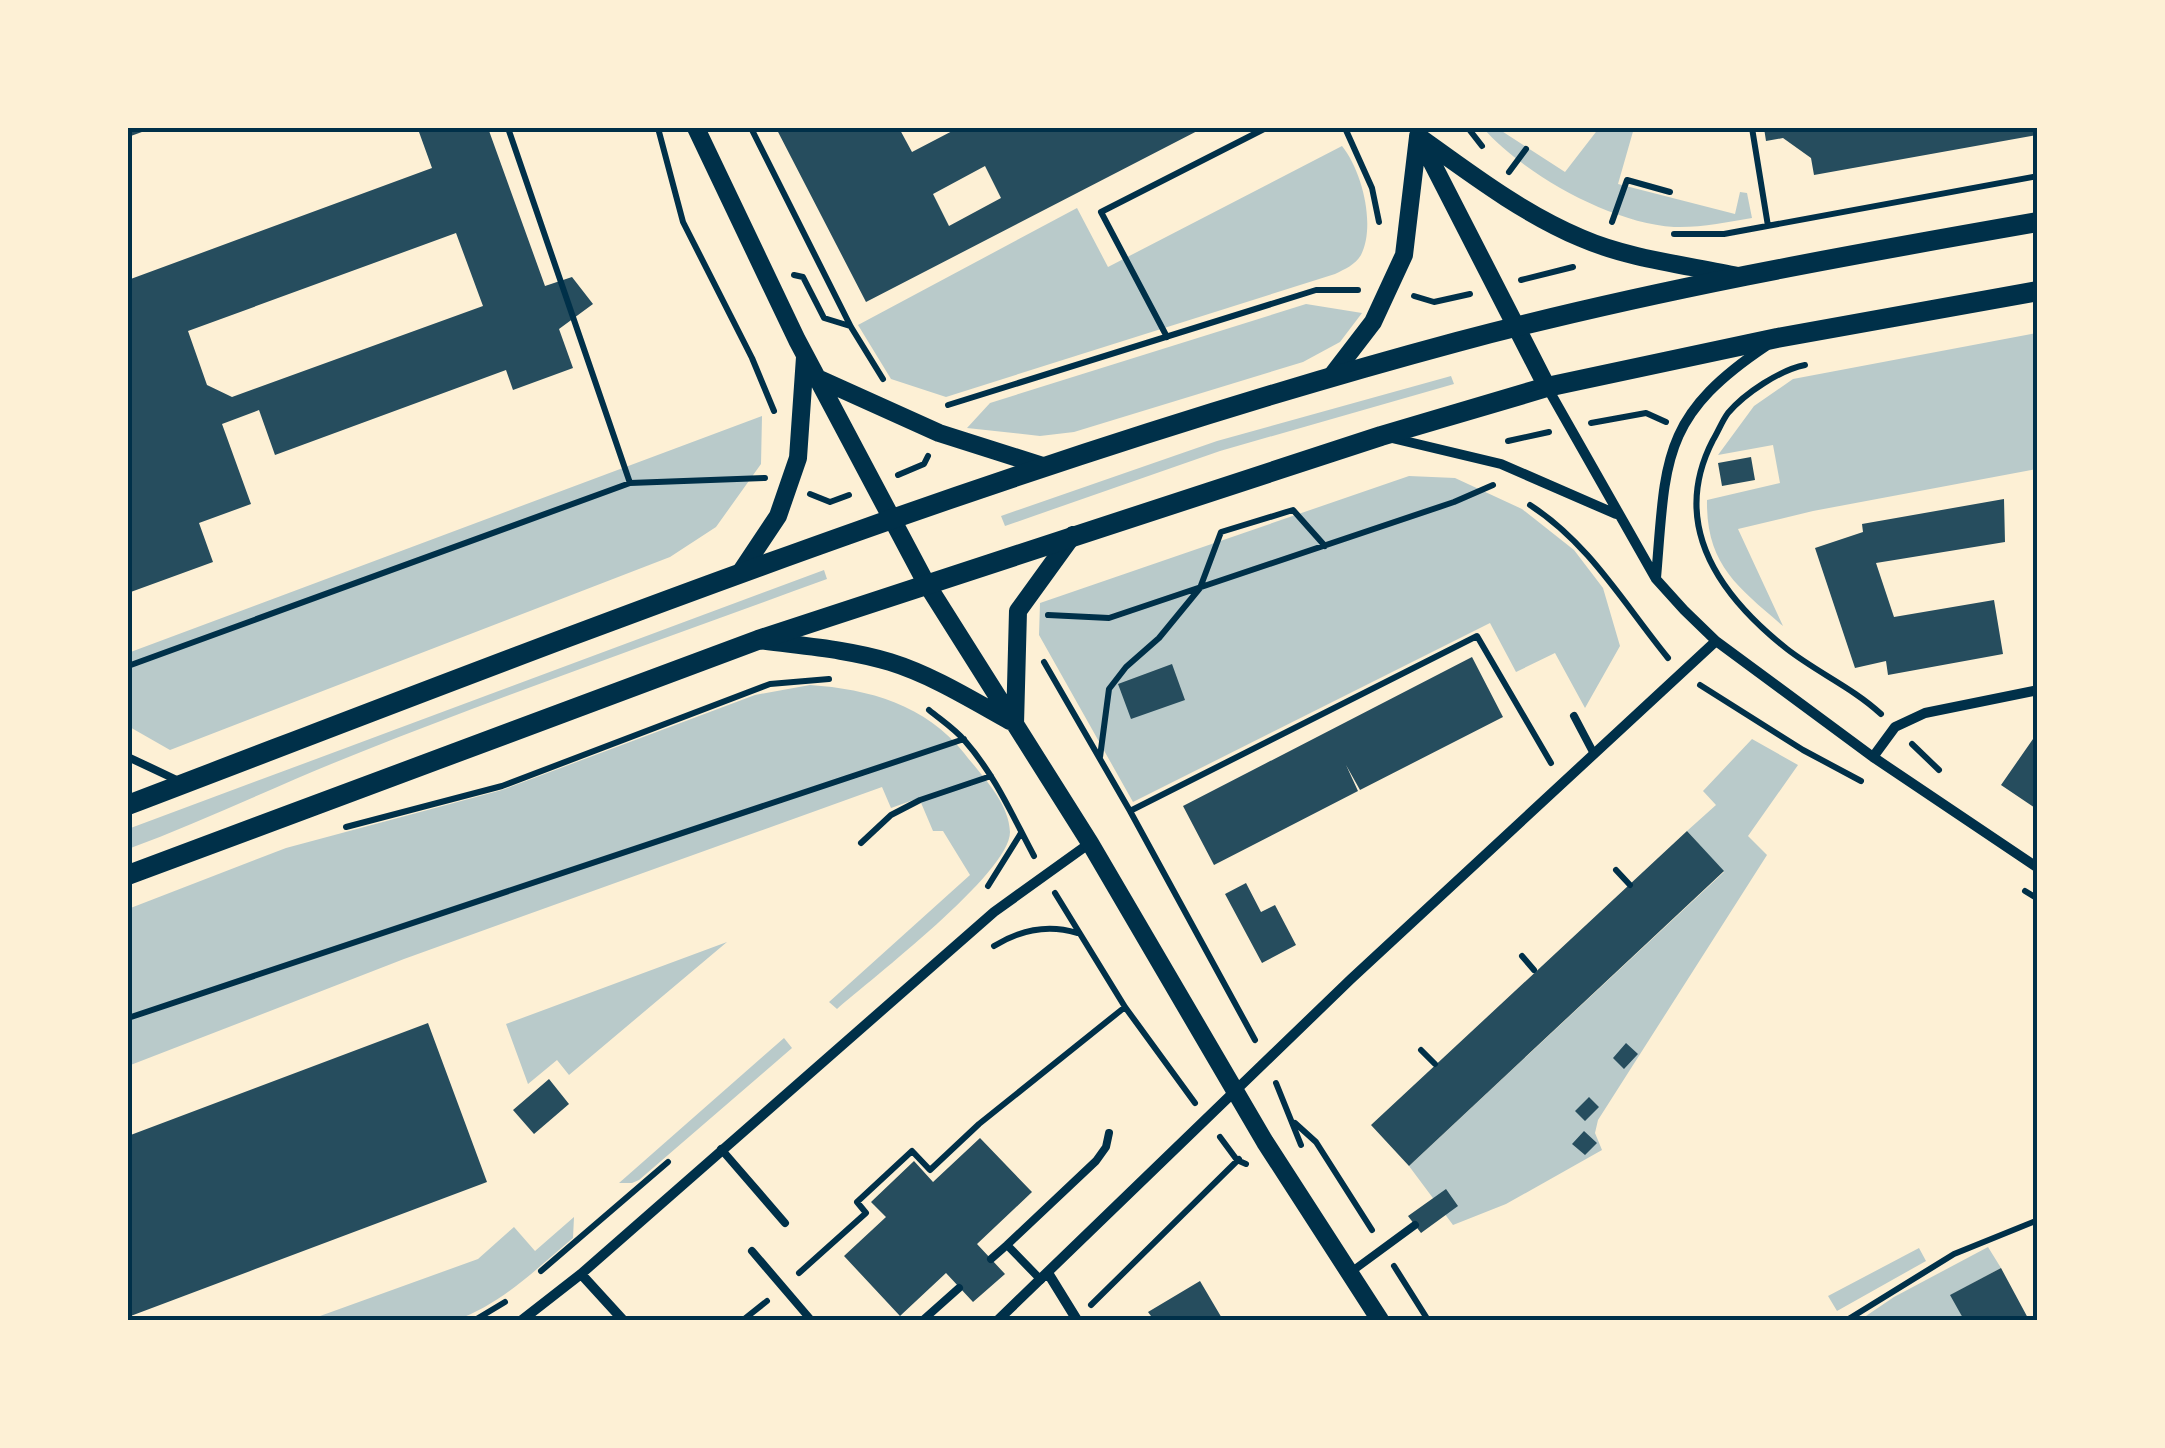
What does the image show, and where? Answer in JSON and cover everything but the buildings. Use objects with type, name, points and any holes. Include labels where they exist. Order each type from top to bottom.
[{"type":"main road","points":[[128,806],[836,536],[1043,466],[1330,378],[1514,327],[1739,276],[2038,222]]},
{"type":"main road","points":[[128,874],[758,640],[1381,436],[1547,387],[1777,338],[2038,291]]},
{"type":"street","points":[[704,130],[805,356],[926,583],[1090,842],[1235,1091],[1380,1320]]},
{"type":"street","points":[[1416,132],[1516,205],[1582,239],[1739,276]]},
{"type":"street","points":[[1416,132],[1514,327],[1656,579],[1716,641],[1873,757],[2038,868]]},
{"type":"street","points":[[1330,378],[1373,322],[1404,255],[1416,132]]},
{"type":"street","points":[[1656,579],[1666,465],[1680,430],[1724,374],[1777,338]]},
{"type":"street","points":[[740,572],[778,516],[798,458],[805,356]]},
{"type":"street","points":[[817,378],[938,433],[1043,466]]},
{"type":"street","points":[[1381,436],[1456,450],[1501,464],[1616,514]]},
{"type":"street","points":[[1015,724],[1018,611],[1073,535]]},
{"type":"street","points":[[758,640],[853,653],[892,663],[970,698],[1015,724]]},
{"type":"street","points":[[998,1320],[1562,781],[1716,641]]},
{"type":"street","points":[[1873,757],[1895,728],[1925,713],[2038,690]]},
{"type":"street","points":[[524,1320],[994,912],[1090,842]]},
{"type":"street","points":[[581,1274],[623,1320]]},
{"type":"street","points":[[1045,1276],[1077,1320]]},
{"type":"lane","points":[[1574,716],[1593,752]]},
{"type":"lane","points":[[128,756],[185,784]]},
{"type":"lane","points":[[990,1259],[1096,1161],[1110,1134]]},
{"type":"lane","points":[[720,1149],[785,1223]]},
{"type":"lane","points":[[1351,1272],[1415,1224]]},
{"type":"lane","points":[[1007,1245],[1045,1276]]},
{"type":"lane","points":[[752,1251],[811,1320]]},
{"type":"lane","points":[[924,1320],[959,1288]]},
{"type":"path","points":[[508,128],[630,483]]},
{"type":"path","points":[[658,128],[683,222],[752,358],[777,420]]},
{"type":"path","points":[[751,128],[851,326],[888,386]]},
{"type":"path","points":[[1167,337],[1102,212],[1266,128]]},
{"type":"path","points":[[1346,128],[1372,188],[1379,234]]},
{"type":"path","points":[[1752,128],[1768,226]]},
{"type":"path","points":[[1508,174],[1526,150]]},
{"type":"path","points":[[1667,234],[1724,234],[2038,176]]},
{"type":"path","points":[[1612,223],[1627,180],[1670,192]]},
{"type":"path","points":[[1602,220],[1630,228]]},
{"type":"path","points":[[940,404],[952,405],[1316,290],[1363,290]]},
{"type":"path","points":[[1789,650],[1747,613],[1720,582],[1696,524],[1697,477],[1727,414],[1750,394],[1798,366],[1817,363]]},
{"type":"path","points":[[924,464],[956,496]]},
{"type":"path","points":[[128,666],[630,483],[768,478]]},
{"type":"path","points":[[1031,615],[1109,618],[1454,502],[1494,484]]},
{"type":"path","points":[[830,502],[836,536]]},
{"type":"path","points":[[1528,504],[1580,544],[1681,673],[1803,750],[1867,784]]},
{"type":"path","points":[[1100,758],[1108,689],[1126,667],[1160,638],[1200,588],[1221,532],[1292,510],[1325,546]]},
{"type":"path","points":[[1130,811],[1477,636],[1562,781]]},
{"type":"path","points":[[1041,657],[1130,811],[1266,1062],[1294,1123],[1316,1142],[1428,1320]]},
{"type":"path","points":[[337,830],[502,786],[770,684],[836,678]]},
{"type":"path","points":[[926,708],[964,739],[991,776],[1124,1007],[1206,1118]]},
{"type":"path","points":[[128,1018],[964,739]]},
{"type":"path","points":[[861,843],[891,814],[991,776]]},
{"type":"path","points":[[1616,870],[1630,885]]},
{"type":"path","points":[[2022,888],[2038,899]]},
{"type":"path","points":[[1522,956],[1534,970]]},
{"type":"path","points":[[744,1320],[866,1213],[857,1202],[912,1151],[930,1170],[979,1124],[1124,1007]]},
{"type":"path","points":[[1421,1050],[1435,1064]]},
{"type":"path","points":[[1077,1320],[1237,1160],[1294,1123]]},
{"type":"path","points":[[1848,1320],[1954,1254],[2038,1220]]},
{"type":"shaded area","points":[[1483,128],[1497,128],[1565,172],[1599,128],[1634,128],[1618,184],[1735,214],[1740,192],[1747,193],[1752,218],[1674,227],[1623,216],[1545,179]]},
{"type":"shaded area","points":[[1342,146],[1361,184],[1367,229],[1359,258],[1335,274],[946,397],[891,379],[858,325],[1077,208],[1108,267]]},
{"type":"shaded area","points":[[1306,304],[1362,313],[1340,342],[1303,362],[1074,432],[1040,436],[967,428],[990,403]]},
{"type":"shaded area","points":[[2037,333],[2037,469],[1738,529],[1783,626],[1728,573],[1712,542],[1707,500],[1780,483],[1773,445],[1718,455],[1754,406],[1793,379]]},
{"type":"shaded area","points":[[1451,376],[1454,384],[1220,451],[1005,526],[1001,516],[1217,441]]},
{"type":"shaded area","points":[[762,416],[761,464],[716,527],[670,557],[170,750],[128,726],[128,653]]},
{"type":"shaded area","points":[[1409,476],[1455,478],[1522,509],[1574,550],[1603,588],[1620,646],[1585,708],[1555,653],[1516,672],[1490,623],[1133,802],[1039,635],[1040,603]]},
{"type":"shaded area","points":[[824,570],[827,579],[419,729],[128,849],[128,829]]},
{"type":"shaded area","points":[[810,685],[895,702],[932,723],[949,736],[993,790],[1005,810],[1010,832],[1004,850],[988,873],[964,898],[837,1009],[829,1002],[970,875],[943,831],[933,831],[919,798],[891,808],[882,787],[404,959],[128,1066],[128,909],[286,848],[502,790],[755,695]]},
{"type":"shaded area","points":[[1752,739],[1798,765],[1748,836],[1767,855],[1598,1120],[1595,1133],[1602,1150],[1506,1204],[1453,1225],[1409,1166],[1724,872],[1687,831],[1716,805],[1703,791]]},
{"type":"shaded area","points":[[727,942],[569,1075],[557,1060],[528,1084],[506,1024]]},
{"type":"shaded area","points":[[784,1038],[792,1048],[639,1180],[619,1183]]},
{"type":"shaded area","points":[[574,1217],[573,1238],[503,1295],[456,1320],[309,1320],[478,1259],[514,1227],[535,1251]]},
{"type":"shaded area","points":[[1988,1247],[2001,1268],[1951,1295],[1964,1320],[1860,1320],[1894,1297]]},
{"type":"shaded area","points":[[1919,1248],[1926,1261],[1837,1311],[1828,1296]]}]
